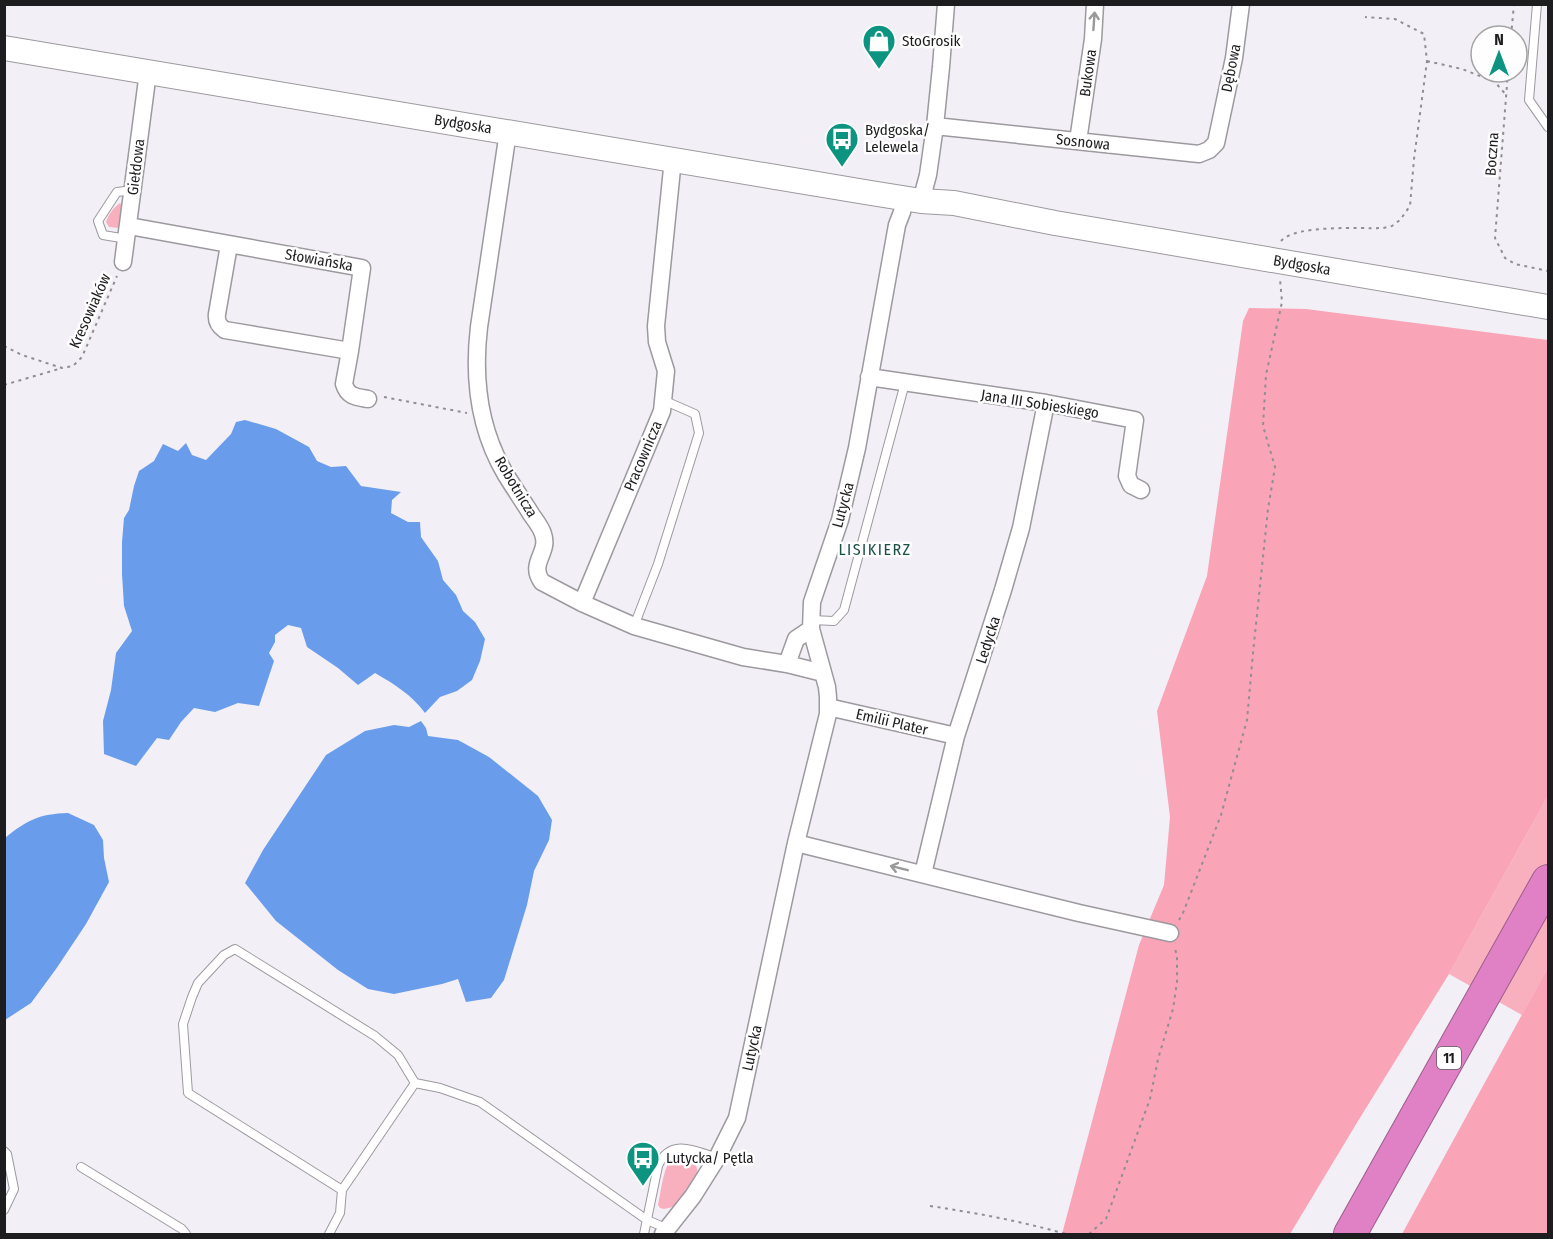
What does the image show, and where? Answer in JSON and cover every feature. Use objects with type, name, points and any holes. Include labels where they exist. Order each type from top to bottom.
[{"type":"highway","name":"11","points":[[1350,1234],[1548,881]]},
{"type":"street","name":"Lutycka","points":[[665,1232],[693,1196],[717,1158],[737,1118],[796,843],[826,722],[828,692],[811,625],[812,602],[840,520],[857,448],[897,225],[902,212],[928,175],[935,126],[946,4]]},
{"type":"street","name":"Bukowa","points":[[1078,141],[1093,39],[1095,4]]},
{"type":"street","name":"Dębowa","points":[[1218,132],[1234,58],[1241,4]]},
{"type":"street","name":"Bydgoska","points":[[4,48],[913,199],[938,215],[965,219],[1055,223],[1548,307]]},
{"type":"street","name":"Giełdowa","points":[[123,262],[148,72]]},
{"type":"street","name":"Sosnowa","points":[[935,126],[1198,154],[1209,150],[1216,143],[1218,132]]},
{"type":"street","name":"Robotnicza","points":[[508,132],[477,347],[477,385],[484,424],[497,459],[543,534],[544,548],[537,563],[539,577],[542,582],[582,603],[634,626],[743,657],[823,673]]},
{"type":"street","name":"Pracownicza","points":[[582,603],[662,411],[666,371],[657,342],[656,326],[673,159]]},
{"type":"street","name":"Słowiańska","points":[[128,232],[229,245],[362,268],[344,384],[351,396],[368,399]]},
{"type":"street","points":[[229,245],[216,319],[221,327],[225,330],[350,351]]},
{"type":"street","name":"Jana III Sobieskiego","points":[[869,377],[1135,420],[1127,476],[1131,485],[1141,490]]},
{"type":"street","name":"Ledycka","points":[[923,874],[956,736],[1021,528],[1046,404]]},
{"type":"street","points":[[787,664],[796,639],[811,625]]},
{"type":"street","name":"Emilii Plater","points":[[828,707],[956,736]]},
{"type":"street","points":[[796,843],[1170,933]]},
{"type":"lane","points":[[1537,4],[1530,100],[1548,127]]},
{"type":"lane","points":[[128,232],[103,235],[98,221],[117,192],[133,190]]},
{"type":"lane","points":[[811,625],[834,621],[844,610],[905,383]]},
{"type":"lane","points":[[634,626],[658,564],[699,433],[695,414],[663,400]]},
{"type":"lane","points":[[342,1190],[188,1093],[183,1024],[198,983],[224,955],[235,949],[375,1036],[398,1055],[415,1083],[440,1088],[480,1101],[665,1232]]},
{"type":"lane","points":[[329,1234],[340,1213],[342,1190],[415,1083]]},
{"type":"lane","points":[[644,1234],[658,1166],[666,1154],[675,1149],[684,1148],[717,1158]]},
{"type":"lane","points":[[4,1151],[7,1154],[14,1189],[4,1210]]},
{"type":"lane","points":[[81,1167],[182,1229],[186,1234]]},
{"type":"path","points":[[1512,24],[1514,4]]},
{"type":"path","points":[[1089,1234],[1106,1219],[1150,1099],[1158,1059],[1173,1009],[1177,982],[1177,955],[1170,933],[1183,913],[1221,815],[1247,720],[1268,509],[1275,468],[1263,426],[1266,375],[1282,302],[1278,261],[1281,241],[1297,232],[1392,226],[1406,214],[1410,206],[1427,61],[1424,34],[1395,19],[1365,17]]},
{"type":"path","points":[[1427,61],[1462,69],[1495,82],[1507,96]]},
{"type":"path","name":"Boczna","points":[[1508,84],[1495,238],[1505,258],[1515,264],[1548,271]]},
{"type":"path","name":"Kresowiaków","points":[[62,368],[73,366],[82,357],[123,262]]},
{"type":"path","points":[[4,346],[22,356],[62,368]]},
{"type":"path","points":[[4,385],[62,368]]},
{"type":"path","points":[[368,399],[370,395],[468,413],[482,413]]},
{"type":"path","points":[[930,1206],[998,1217],[1066,1234]]},
{"type":"shaded area","points":[[120,203],[124,208],[123,224],[118,228],[109,227],[107,219]]},
{"type":"shaded area","points":[[1249,308],[1306,309],[1548,340],[1548,796],[1449,974],[1290,1234],[1062,1234],[1139,945],[1164,885],[1170,817],[1157,711],[1207,576],[1243,321]]},
{"type":"shaded area","points":[[1548,796],[1548,967],[1522,1015],[1449,974]]},
{"type":"shaded area","points":[[1548,967],[1548,1234],[1402,1234]]},
{"type":"shaded area","points":[[686,1156],[697,1167],[695,1180],[677,1206],[660,1208],[658,1205],[668,1164],[674,1158]]},
{"type":"water","points":[[245,420],[276,429],[309,447],[317,461],[331,467],[346,466],[361,486],[401,492],[392,500],[391,513],[408,522],[420,522],[421,537],[438,561],[443,580],[456,595],[463,611],[475,622],[485,639],[480,661],[472,680],[457,691],[440,697],[425,713],[408,695],[375,673],[358,685],[307,647],[301,628],[288,625],[275,635],[275,642],[269,653],[274,661],[259,706],[238,703],[215,712],[194,708],[169,740],[157,738],[136,766],[104,754],[103,721],[111,690],[116,653],[132,631],[124,606],[122,542],[124,518],[129,510],[134,486],[139,471],[154,461],[163,444],[178,451],[186,443],[192,455],[206,460],[231,434],[236,422]]},
{"type":"water","points":[[421,721],[428,736],[458,740],[489,757],[538,796],[552,820],[549,840],[534,871],[527,905],[504,980],[491,998],[466,1002],[458,979],[394,994],[368,989],[338,970],[276,921],[245,883],[263,850],[326,755],[365,731],[394,725],[409,727]]},
{"type":"water","points":[[68,813],[94,825],[103,840],[109,882],[86,924],[31,1003],[5,1020],[5,838],[34,819]]},
{"type":"place","name":"StoGrosik","points":[[879,70]]},
{"type":"place","name":"Bydgoska/ Lelewela","points":[[842,168]]},
{"type":"place","name":"Lutycka/ Pętla","points":[[643,1187]]},
{"type":"district","name":"LISIKIERZ","points":[[875,549]]}]
